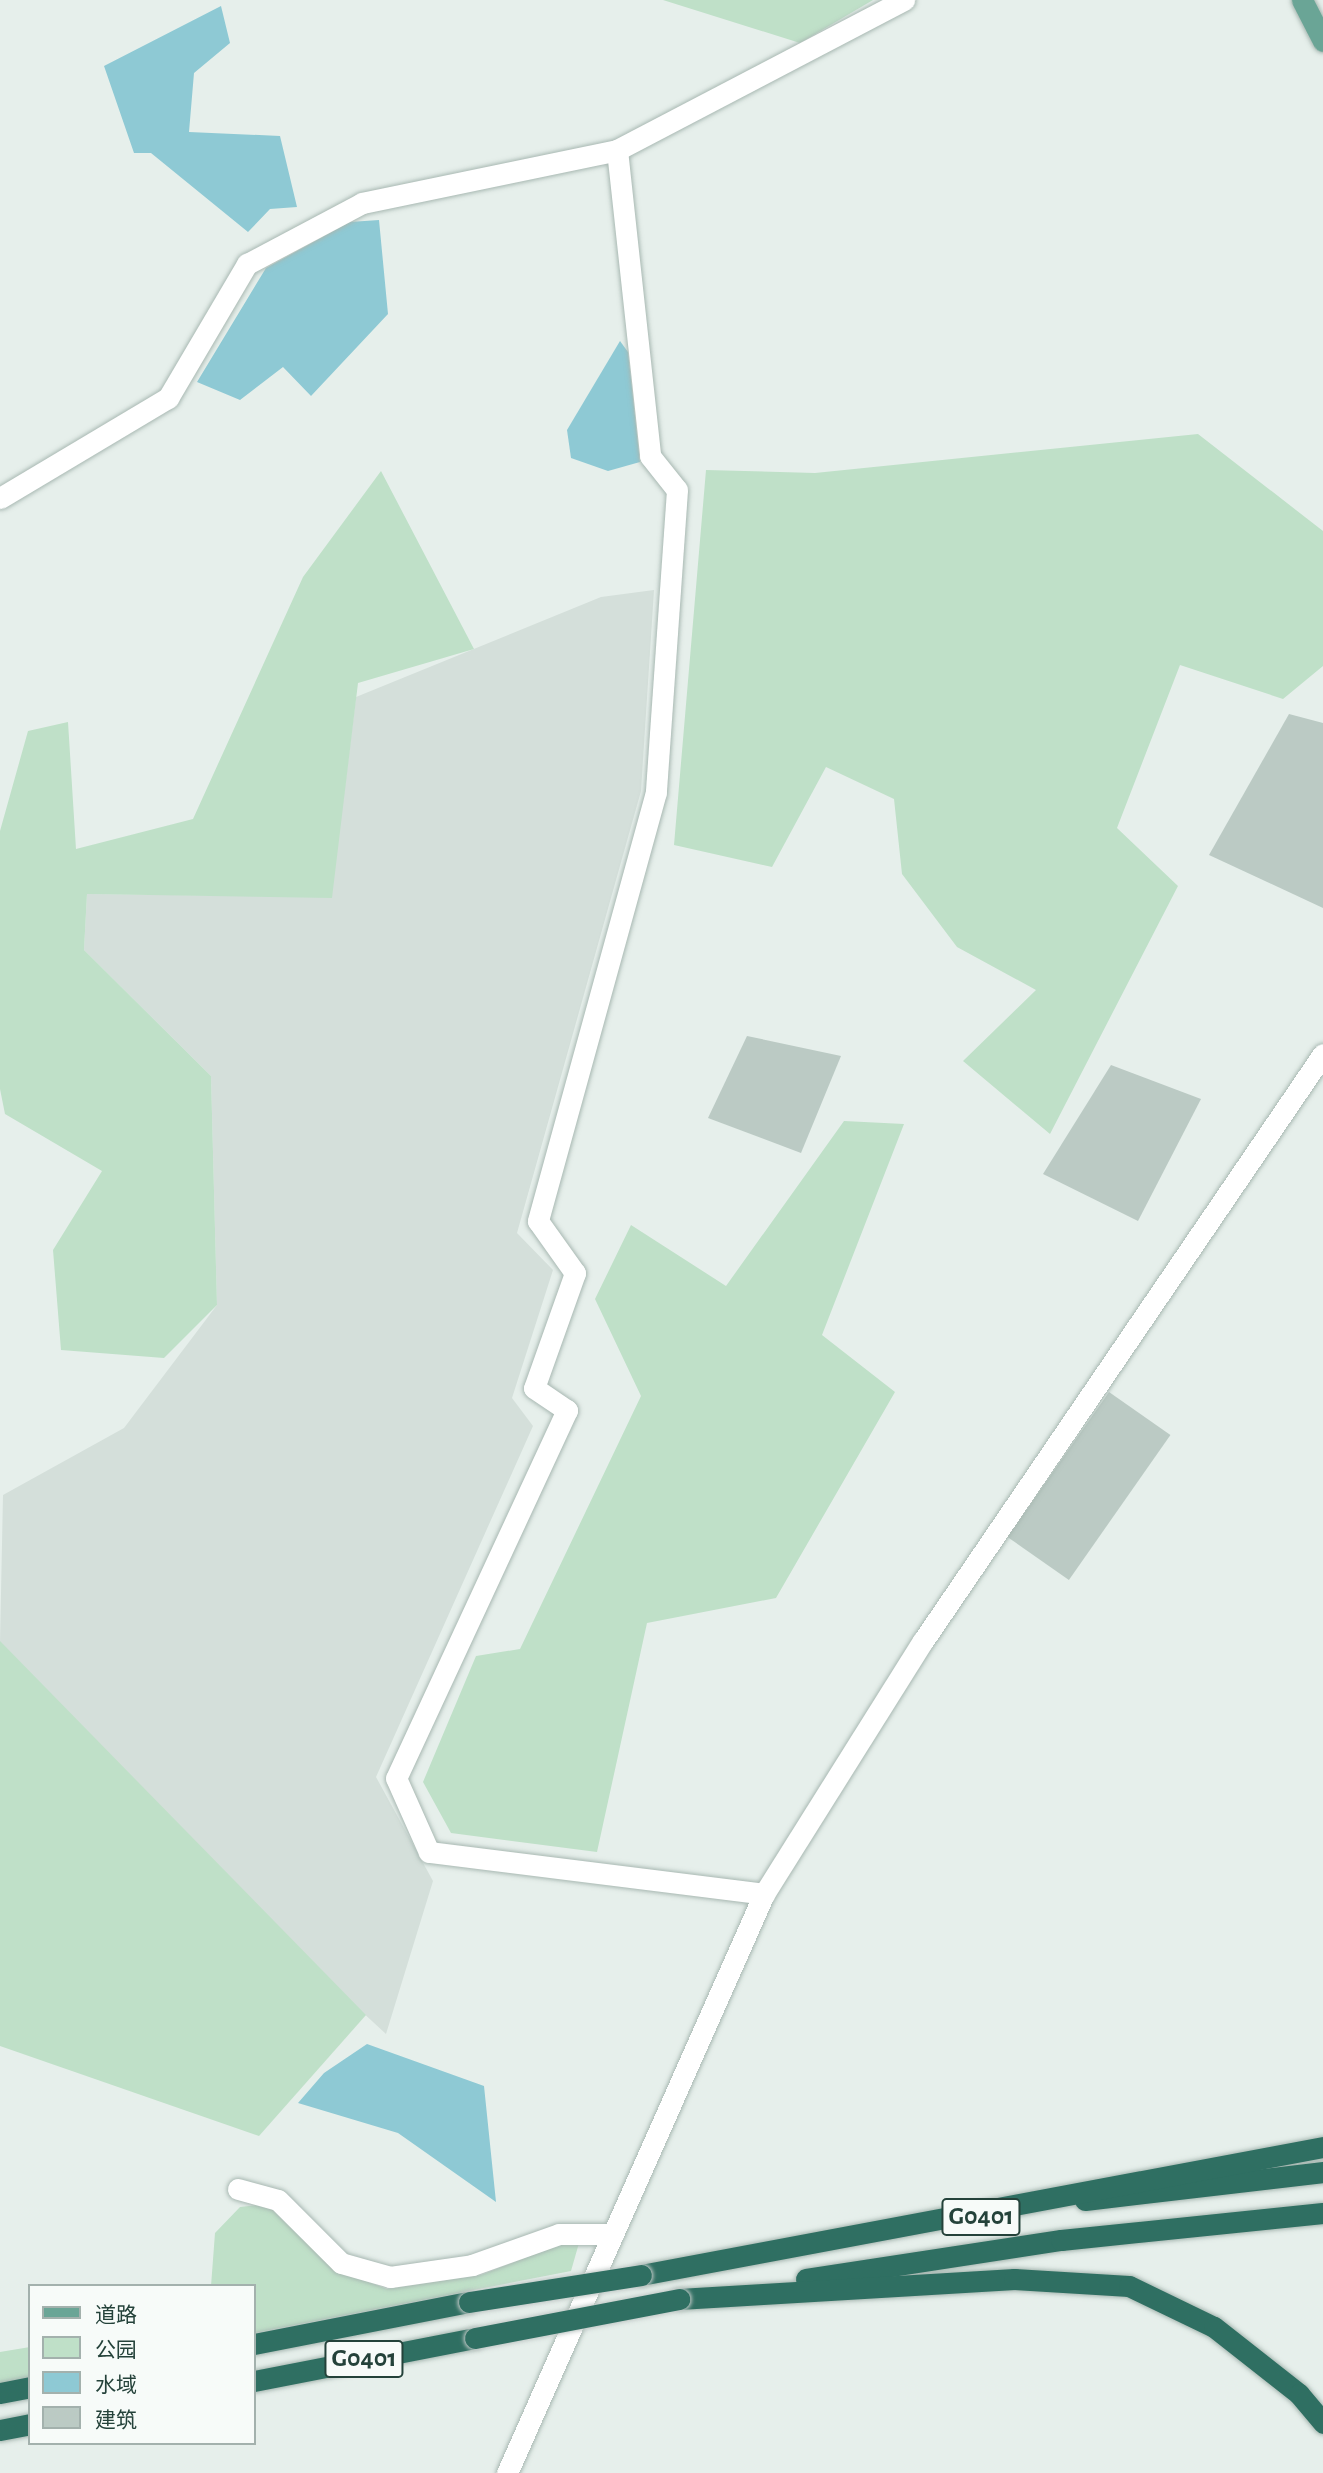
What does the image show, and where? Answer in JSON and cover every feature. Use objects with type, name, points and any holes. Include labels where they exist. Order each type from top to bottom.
[{"type":"highway","points":[[641,2275],[1323,2147]]},
{"type":"highway","name":"G0401","points":[[256,2344],[469,2302],[1056,2204],[1323,2172]]},
{"type":"highway","name":"G0401","points":[[256,2381],[679,2299],[1061,2240],[1323,2213]]},
{"type":"highway","points":[[679,2299],[1014,2279],[1129,2286],[1213,2327],[1299,2394],[1323,2423]]},
{"type":"highway","points":[[0,2393],[28,2387]]},
{"type":"highway","points":[[0,2430],[28,2424]]},
{"type":"main road","points":[[1302,0],[1323,41]]},
{"type":"street","points":[[0,498],[168,398],[247,264],[362,203],[617,150],[904,0]]},
{"type":"street","points":[[617,150],[650,456],[677,490],[656,792],[538,1221],[575,1273],[534,1388],[567,1410],[396,1778],[429,1852],[764,1894]]},
{"type":"street","points":[[508,2473],[764,1894],[923,1641],[1323,1054]]},
{"type":"street","points":[[238,2189],[278,2200],[341,2263],[390,2277],[472,2264],[559,2234],[613,2234]]},
{"type":"shaded area","points":[[654,590],[641,791],[517,1233],[553,1270],[512,1398],[533,1426],[376,1777],[433,1881],[386,2034],[293,1948],[0,1642],[3,1495],[124,1428],[217,1305],[211,1076],[84,950],[87,894],[331,897],[356,697],[601,597]]},
{"type":"green space","points":[[663,0],[873,0],[800,43]]},
{"type":"green space","points":[[1198,434],[1323,531],[1323,666],[1283,699],[1180,665],[1117,828],[1178,886],[1050,1134],[963,1061],[1036,990],[957,947],[902,874],[894,799],[826,767],[772,867],[674,845],[706,470],[815,473]]},
{"type":"green space","points":[[381,471],[474,649],[358,683],[332,898],[87,894],[84,950],[211,1076],[217,1305],[164,1358],[61,1350],[53,1250],[102,1171],[5,1114],[0,1089],[0,831],[28,731],[68,722],[76,849],[193,819],[303,577]]},
{"type":"green space","points":[[844,1121],[904,1124],[822,1335],[895,1392],[776,1598],[647,1623],[597,1852],[451,1833],[423,1782],[476,1656],[520,1649],[641,1396],[595,1299],[631,1225],[726,1286]]},
{"type":"green space","points":[[0,1641],[366,2015],[259,2136],[0,2046]]},
{"type":"green space","points":[[266,2204],[336,2270],[387,2289],[481,2275],[581,2236],[571,2271],[256,2333],[256,2284],[211,2284],[215,2233],[240,2207]]},
{"type":"green space","points":[[28,2347],[28,2377],[0,2383],[0,2352]]},
{"type":"water","points":[[221,6],[230,43],[194,73],[189,132],[280,136],[297,207],[270,209],[248,232],[151,153],[134,153],[104,66]]},
{"type":"water","points":[[379,220],[388,314],[311,396],[283,367],[240,400],[197,382],[266,268],[350,222]]},
{"type":"water","points":[[620,341],[628,352],[640,462],[608,471],[571,458],[567,430]]},
{"type":"water","points":[[367,2044],[484,2086],[496,2202],[398,2133],[298,2103],[324,2073]]},
{"type":"building","points":[[1289,714],[1323,723],[1323,908],[1209,855]]},
{"type":"building","points":[[747,1036],[841,1056],[801,1153],[708,1118]]},
{"type":"building","points":[[1111,1065],[1201,1099],[1138,1221],[1043,1174]]},
{"type":"building","points":[[1109,1392],[1170,1435],[1069,1580],[1007,1537]]}]
